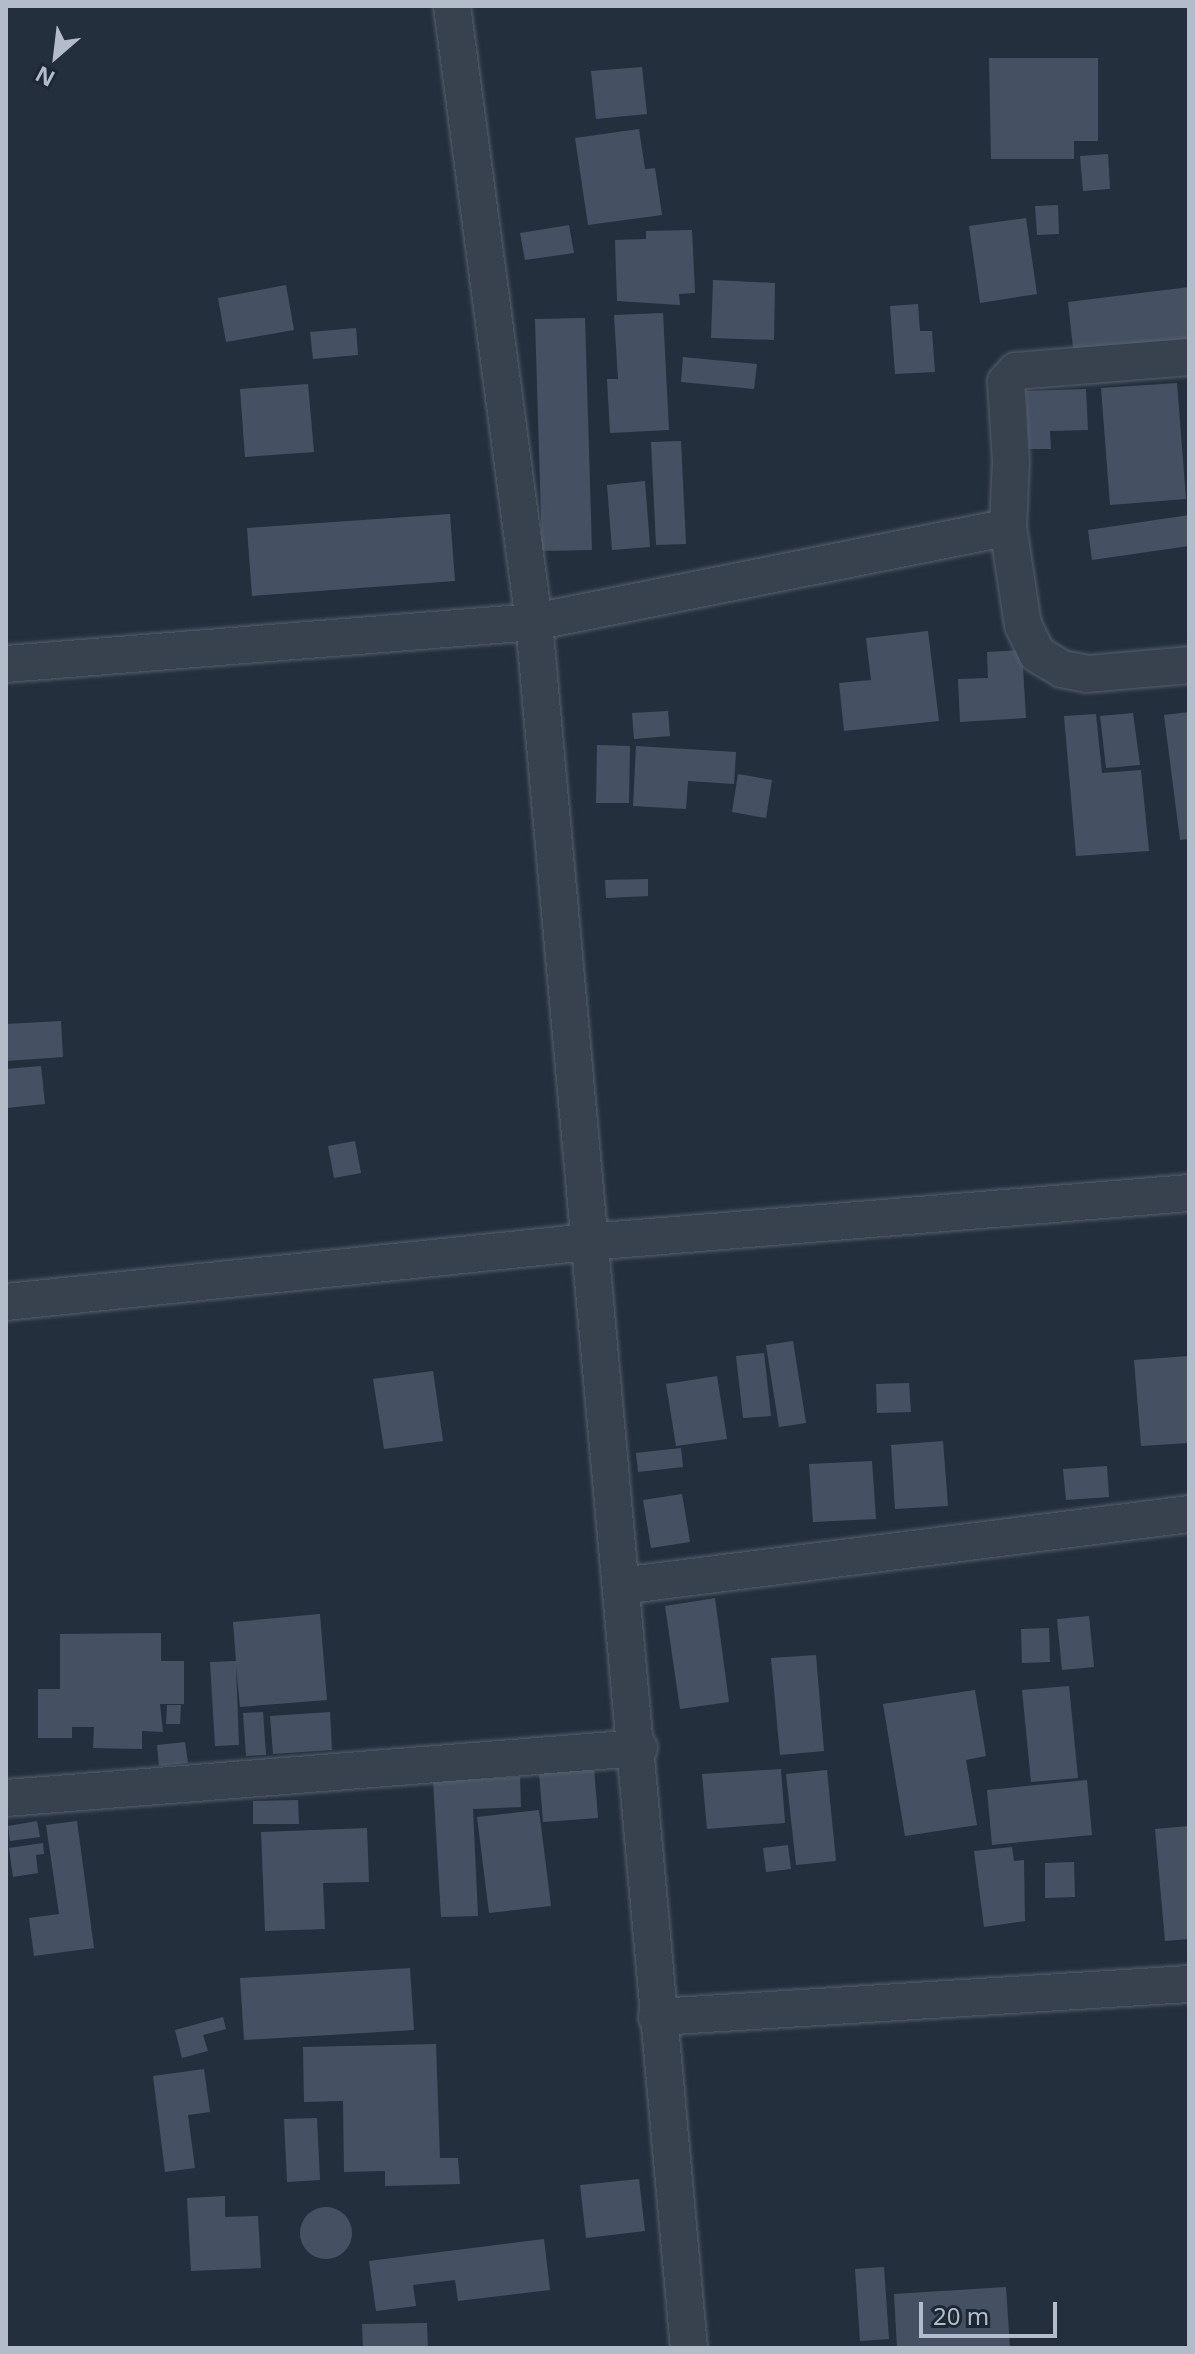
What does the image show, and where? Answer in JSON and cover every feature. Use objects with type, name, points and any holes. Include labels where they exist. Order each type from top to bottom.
[{"type":"street","points":[[452,6],[534,622],[621,1586],[639,1748],[657,2017],[689,2348]]},
{"type":"street","points":[[1189,357],[1016,371],[1006,382],[1011,461],[1008,527],[1023,625],[1037,654],[1062,669],[1087,674],[1189,665]]},
{"type":"street","points":[[6,664],[534,622],[1008,527]]},
{"type":"street","points":[[6,1302],[589,1242],[1189,1193]]},
{"type":"street","points":[[621,1586],[1189,1514]]},
{"type":"street","points":[[6,1798],[639,1748]]},
{"type":"street","points":[[657,2017],[1189,1984]]},
{"type":"building","points":[[989,58],[1098,58],[1098,141],[1074,141],[1074,159],[991,159]]},
{"type":"building","points":[[642,67],[647,114],[596,119],[591,71]]},
{"type":"building","points":[[639,129],[645,169],[655,168],[662,215],[588,225],[575,138]]},
{"type":"building","points":[[1108,154],[1110,189],[1083,191],[1080,156]]},
{"type":"building","points":[[1058,205],[1059,234],[1037,235],[1035,206]]},
{"type":"building","points":[[1026,218],[1037,294],[980,303],[969,226]]},
{"type":"building","points":[[569,225],[574,253],[525,260],[520,233]]},
{"type":"building","points":[[692,230],[695,293],[679,294],[680,305],[617,301],[615,240],[646,239],[646,231]]},
{"type":"building","points":[[713,280],[775,283],[774,340],[711,338]]},
{"type":"building","points":[[286,285],[294,330],[226,342],[218,298]]},
{"type":"building","points":[[1189,287],[1189,342],[1074,357],[1068,302]]},
{"type":"building","points":[[918,304],[920,331],[932,331],[935,372],[895,374],[890,306]]},
{"type":"building","points":[[663,313],[669,430],[610,433],[607,379],[618,379],[614,315]]},
{"type":"building","points":[[585,318],[592,550],[542,551],[535,319]]},
{"type":"building","points":[[356,328],[358,355],[313,359],[310,332]]},
{"type":"building","points":[[683,357],[757,364],[754,389],[681,382]]},
{"type":"building","points":[[1177,383],[1186,499],[1110,505],[1101,388]]},
{"type":"building","points":[[308,384],[314,452],[245,457],[240,389]]},
{"type":"building","points":[[1086,389],[1088,430],[1050,431],[1051,449],[1029,449],[1026,391]]},
{"type":"building","points":[[681,441],[686,544],[656,545],[651,442]]},
{"type":"building","points":[[645,481],[650,547],[612,550],[607,485]]},
{"type":"building","points":[[450,514],[455,581],[252,596],[247,528]]},
{"type":"building","points":[[1189,515],[1189,546],[1092,560],[1088,530]]},
{"type":"building","points":[[928,631],[939,721],[844,731],[839,683],[871,680],[866,638]]},
{"type":"building","points":[[1022,650],[1026,718],[960,722],[958,679],[988,678],[987,652]]},
{"type":"building","points":[[668,711],[670,736],[634,739],[632,713]]},
{"type":"building","points":[[1189,712],[1189,839],[1180,840],[1164,715]]},
{"type":"building","points":[[1133,713],[1140,765],[1106,768],[1100,716]]},
{"type":"building","points":[[1096,714],[1102,773],[1141,770],[1149,851],[1076,856],[1064,716]]},
{"type":"building","points":[[597,745],[630,746],[629,803],[596,803]]},
{"type":"building","points":[[636,746],[736,752],[734,784],[688,781],[686,809],[633,806]]},
{"type":"building","points":[[738,774],[772,780],[766,818],[732,812]]},
{"type":"building","points":[[648,879],[648,896],[606,898],[605,880]]},
{"type":"building","points":[[61,1021],[63,1057],[6,1061],[6,1024]]},
{"type":"building","points":[[41,1066],[45,1104],[6,1108],[6,1069]]},
{"type":"building","points":[[355,1141],[361,1173],[334,1178],[328,1146]]},
{"type":"building","points":[[793,1341],[806,1423],[779,1427],[766,1345]]},
{"type":"building","points":[[764,1353],[771,1416],[743,1418],[736,1356]]},
{"type":"building","points":[[1189,1356],[1189,1443],[1141,1446],[1134,1360]]},
{"type":"building","points":[[433,1371],[443,1441],[384,1449],[373,1379]]},
{"type":"building","points":[[717,1376],[727,1439],[676,1446],[666,1384]]},
{"type":"building","points":[[909,1383],[911,1412],[877,1413],[876,1384]]},
{"type":"building","points":[[943,1441],[948,1506],[895,1509],[891,1445]]},
{"type":"building","points":[[681,1448],[683,1467],[638,1472],[636,1453]]},
{"type":"building","points":[[872,1461],[876,1519],[813,1522],[809,1464]]},
{"type":"building","points":[[1107,1466],[1109,1497],[1066,1500],[1063,1469]]},
{"type":"building","points":[[682,1494],[690,1542],[651,1548],[643,1500]]},
{"type":"building","points":[[715,1598],[729,1702],[680,1709],[665,1606]]},
{"type":"building","points":[[320,1614],[327,1700],[240,1707],[236,1666],[239,1745],[215,1746],[210,1662],[236,1661],[233,1622]]},
{"type":"building","points":[[1089,1616],[1094,1667],[1062,1670],[1057,1619]]},
{"type":"building","points":[[1049,1628],[1050,1662],[1022,1663],[1021,1629]]},
{"type":"building","points":[[161,1633],[161,1661],[184,1661],[184,1704],[160,1704],[163,1732],[142,1731],[142,1749],[93,1748],[94,1727],[72,1727],[72,1738],[38,1738],[38,1689],[60,1689],[60,1634]]},
{"type":"building","points":[[816,1655],[824,1751],[780,1755],[771,1658]]},
{"type":"building","points":[[1069,1686],[1078,1778],[1031,1782],[1022,1690]]},
{"type":"building","points":[[975,1690],[986,1756],[966,1760],[977,1825],[905,1836],[883,1704]]},
{"type":"building","points":[[167,1705],[181,1705],[180,1724],[166,1724]]},
{"type":"building","points":[[263,1712],[266,1755],[246,1756],[243,1713]]},
{"type":"building","points":[[330,1712],[332,1750],[273,1754],[270,1716]]},
{"type":"building","points":[[185,1742],[188,1763],[159,1766],[157,1745]]},
{"type":"building","points":[[594,1768],[598,1818],[543,1822],[539,1772]]},
{"type":"building","points":[[781,1769],[785,1823],[707,1829],[702,1774]]},
{"type":"building","points":[[827,1770],[836,1861],[796,1865],[786,1774]]},
{"type":"building","points":[[520,1777],[521,1807],[473,1809],[478,1916],[441,1917],[433,1781]]},
{"type":"building","points":[[1087,1780],[1092,1835],[992,1845],[987,1790]]},
{"type":"building","points":[[298,1800],[299,1824],[253,1824],[253,1801]]},
{"type":"building","points":[[539,1810],[551,1906],[489,1913],[477,1817]]},
{"type":"building","points":[[37,1821],[40,1837],[10,1841],[8,1826]]},
{"type":"building","points":[[77,1821],[94,1948],[34,1956],[29,1918],[59,1914],[46,1825]]},
{"type":"building","points":[[1189,1826],[1189,1939],[1165,1941],[1155,1829]]},
{"type":"building","points":[[367,1828],[369,1882],[323,1883],[325,1929],[265,1931],[261,1832]]},
{"type":"building","points":[[43,1843],[44,1854],[36,1855],[38,1873],[13,1877],[9,1848]]},
{"type":"building","points":[[788,1845],[791,1869],[766,1872],[763,1848]]},
{"type":"building","points":[[1012,1847],[1014,1861],[1024,1860],[1025,1921],[984,1927],[974,1851]]},
{"type":"building","points":[[1074,1862],[1075,1897],[1045,1898],[1045,1863]]},
{"type":"building","points":[[410,1968],[414,2030],[244,2040],[240,1978]]},
{"type":"building","points":[[223,2017],[226,2029],[203,2035],[208,2051],[182,2058],[175,2030]]},
{"type":"building","points":[[436,2044],[440,2158],[458,2158],[460,2184],[385,2186],[385,2171],[344,2172],[343,2101],[304,2102],[303,2047]]},
{"type":"building","points":[[204,2069],[210,2112],[188,2115],[195,2168],[165,2172],[153,2076]]},
{"type":"building","points":[[317,2118],[320,2180],[287,2182],[284,2119]]},
{"type":"building","points":[[639,2179],[645,2231],[586,2238],[580,2185]]},
{"type":"building","points":[[225,2196],[225,2217],[258,2216],[261,2268],[191,2271],[187,2198]]},
{"type":"building","points":[[326,2207],[344,2215],[352,2233],[344,2251],[326,2259],[308,2251],[300,2233],[308,2215]]},
{"type":"building","points":[[544,2239],[550,2290],[458,2301],[455,2280],[413,2285],[416,2306],[376,2311],[369,2261]]},
{"type":"building","points":[[884,2267],[889,2339],[860,2341],[855,2269]]},
{"type":"building","points":[[1006,2287],[1010,2348],[897,2348],[894,2294]]},
{"type":"building","points":[[427,2323],[428,2348],[363,2348],[362,2324]]}]
